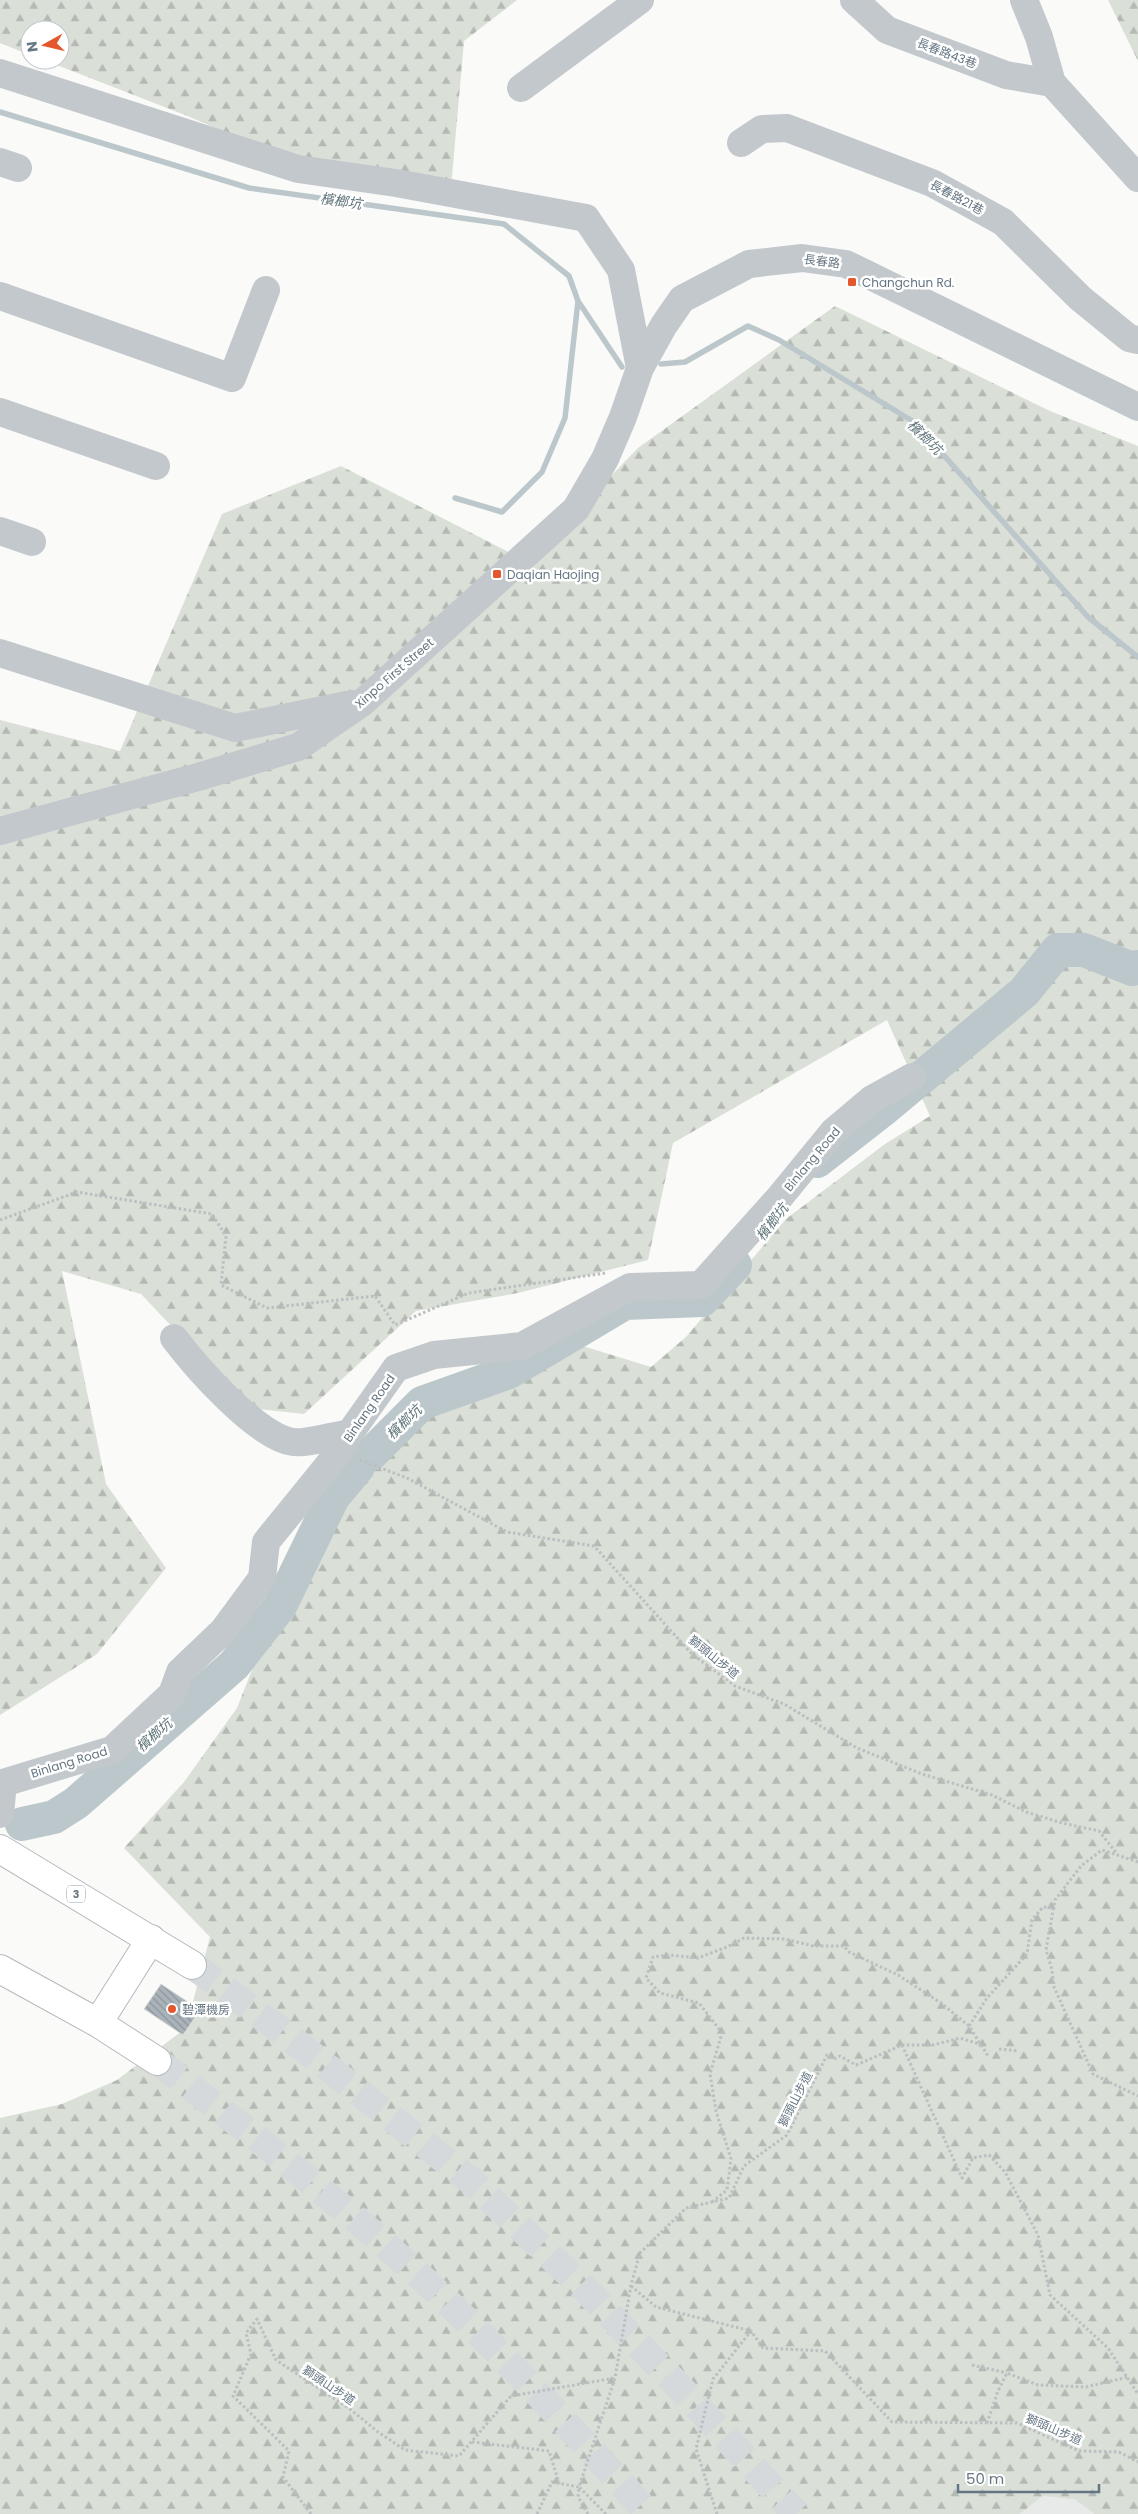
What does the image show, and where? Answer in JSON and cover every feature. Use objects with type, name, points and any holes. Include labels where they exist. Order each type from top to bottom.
[{"type":"highway","name":"3","points":[[0,1849],[192,1965]]},
{"type":"highway","points":[[98,2023],[151,1939]]},
{"type":"highway","points":[[0,1969],[98,2023],[157,2061]]},
{"type":"street","points":[[521,88],[640,0]]},
{"type":"street","name":"長春路43巷","points":[[854,0],[887,30],[1006,75],[1052,84]]},
{"type":"street","points":[[1024,0],[1039,37],[1052,84],[1138,178]]},
{"type":"street","points":[[0,73],[298,168],[396,183],[586,218],[622,270],[640,368]]},
{"type":"street","name":"長春路21巷","points":[[741,143],[762,129],[787,128],[932,183],[1003,222],[1080,298],[1129,338],[1138,340]]},
{"type":"street","name":"長春路","points":[[640,368],[664,325],[682,299],[749,264],[802,258],[846,264],[1138,407]]},
{"type":"street","points":[[0,296],[232,378],[266,290]]},
{"type":"street","name":"Xinpo First Street","points":[[0,831],[198,777],[298,747],[363,702],[576,509],[604,459],[623,418],[640,368]]},
{"type":"street","points":[[0,412],[156,466]]},
{"type":"street","points":[[0,531],[32,542]]},
{"type":"street","points":[[0,653],[235,728],[363,702]]},
{"type":"street","name":"Binlang Road","points":[[0,1814],[4,1783],[112,1750],[172,1694],[180,1672],[223,1631],[262,1578],[266,1542],[339,1452],[350,1433],[396,1368],[434,1354],[522,1346],[630,1286],[701,1284],[779,1198],[833,1132],[872,1099],[912,1077]]},
{"type":"street","points":[[174,1338],[186,1354],[249,1418],[269,1433],[294,1442],[350,1433]]},
{"type":"path","points":[[0,1220],[77,1192],[212,1214],[226,1236],[221,1285],[267,1308],[375,1296],[395,1325],[468,1293],[613,1272]]},
{"type":"path","name":"獅頭山步道","points":[[356,1459],[407,1478],[507,1532],[594,1546],[692,1654],[735,1686],[784,1704],[857,1748],[922,1774],[992,1795],[1026,1812],[1062,1823],[1099,1831],[1118,1856]]},
{"type":"path","points":[[1138,1862],[1102,1850],[1081,1866],[1055,1900],[1046,1950],[1052,1970],[1054,1987],[1093,2074],[1138,2096]]},
{"type":"path","points":[[969,2026],[986,1998],[1027,1954],[1032,1920],[1043,1907],[1053,1908]]},
{"type":"path","points":[[710,2204],[727,2190],[731,2159],[716,2111],[710,2074],[722,2033],[699,2003],[660,1993],[646,1978],[653,1957],[669,1955],[698,1958],[727,1948],[744,1938],[785,1939],[813,1946],[844,1946],[849,1952],[898,1974],[941,2003],[969,2026],[978,2044],[988,2056]]},
{"type":"path","points":[[978,2044],[960,2038],[933,2045],[902,2045],[962,2178],[973,2158],[990,2156],[1002,2168],[1038,2235],[1050,2295],[1108,2348],[1138,2394]]},
{"type":"path","name":"獅頭山步道","points":[[579,2487],[615,2378],[631,2285],[640,2252],[686,2208],[710,2204],[729,2198],[744,2166],[788,2135],[827,2055],[834,2059],[840,2056],[856,2065],[902,2045]]},
{"type":"path","points":[[999,2049],[1018,2051]]},
{"type":"path","points":[[631,2285],[656,2307],[751,2331],[714,2379],[696,2449],[717,2514]]},
{"type":"path","name":"獅頭山步道","points":[[311,2514],[283,2477],[289,2452],[233,2396],[251,2354],[246,2333],[256,2319],[276,2360],[350,2409],[405,2450],[459,2456],[511,2396],[615,2378]]},
{"type":"path","name":"獅頭山步道","points":[[751,2331],[763,2348],[824,2351],[892,2422],[1017,2423],[1079,2451],[1119,2452],[1138,2462]]},
{"type":"path","points":[[972,2365],[1007,2373],[1038,2385],[1048,2386],[1086,2387],[1128,2378]]},
{"type":"path","points":[[987,2423],[998,2391],[1007,2373]]},
{"type":"path","points":[[472,2442],[549,2450],[559,2483]]},
{"type":"path","points":[[537,2514],[552,2482],[579,2487],[606,2514]]},
{"type":"path","points":[[579,2487],[578,2497],[588,2514]]},
{"type":"shaded area","points":[[1043,2496],[1076,2500],[1094,2514],[1020,2514]]},
{"type":"green space","points":[[0,0],[517,0],[464,41],[450,199],[338,180],[185,115],[70,70],[70,20],[20,20],[20,51],[0,43]]},
{"type":"green space","points":[[1108,0],[1138,0],[1138,61]]},
{"type":"green space","points":[[835,306],[1050,411],[1138,446],[1138,2514],[1094,2514],[1076,2500],[1043,2496],[1020,2514],[0,2514],[0,2118],[62,2104],[117,2080],[186,2028],[210,1937],[124,1848],[184,1782],[237,1708],[278,1604],[379,1425],[573,1343],[651,1367],[686,1337],[786,1219],[885,1144],[930,1116],[887,1020],[673,1143],[648,1260],[518,1293],[416,1311],[304,1414],[249,1408],[141,1294],[62,1271],[106,1484],[166,1568],[97,1654],[0,1715],[0,720],[120,751],[222,514],[341,466],[528,562],[638,448]]},
{"type":"building","name":"碧潭機房","points":[[161,1984],[200,2010],[183,2035],[144,2009]]},
{"type":"waterway","name":"檳榔坑","points":[[0,112],[249,188],[504,224],[569,276],[578,301],[622,367]]},
{"type":"waterway","points":[[455,498],[502,512],[542,472],[565,418],[578,301]]},
{"type":"waterway","name":"檳榔坑","points":[[661,364],[685,362],[748,326],[779,340],[914,422],[1088,617],[1138,657]]},
{"type":"waterway","name":"檳榔坑","points":[[817,1161],[885,1108],[1024,992],[1058,950],[1084,950],[1132,969],[1138,967]]},
{"type":"waterway","name":"檳榔坑","points":[[371,1454],[422,1403],[509,1372],[625,1303],[702,1300],[735,1265]]},
{"type":"waterway","name":"檳榔坑","points":[[22,1824],[54,1817],[76,1803],[234,1665],[280,1606],[333,1497],[358,1467]]},
{"type":"tunnel","points":[[192,1965],[279,2029],[470,2180],[584,2288],[684,2392],[796,2514]]},
{"type":"tunnel","points":[[157,2061],[326,2194],[423,2279],[453,2307],[567,2424],[649,2514]]},
{"type":"place","name":"Changchun Rd.","points":[[852,282]]},
{"type":"place","name":"Daqian Haojing","points":[[497,574]]},
{"type":"place","name":"碧潭機房","points":[[172,2009]]}]
